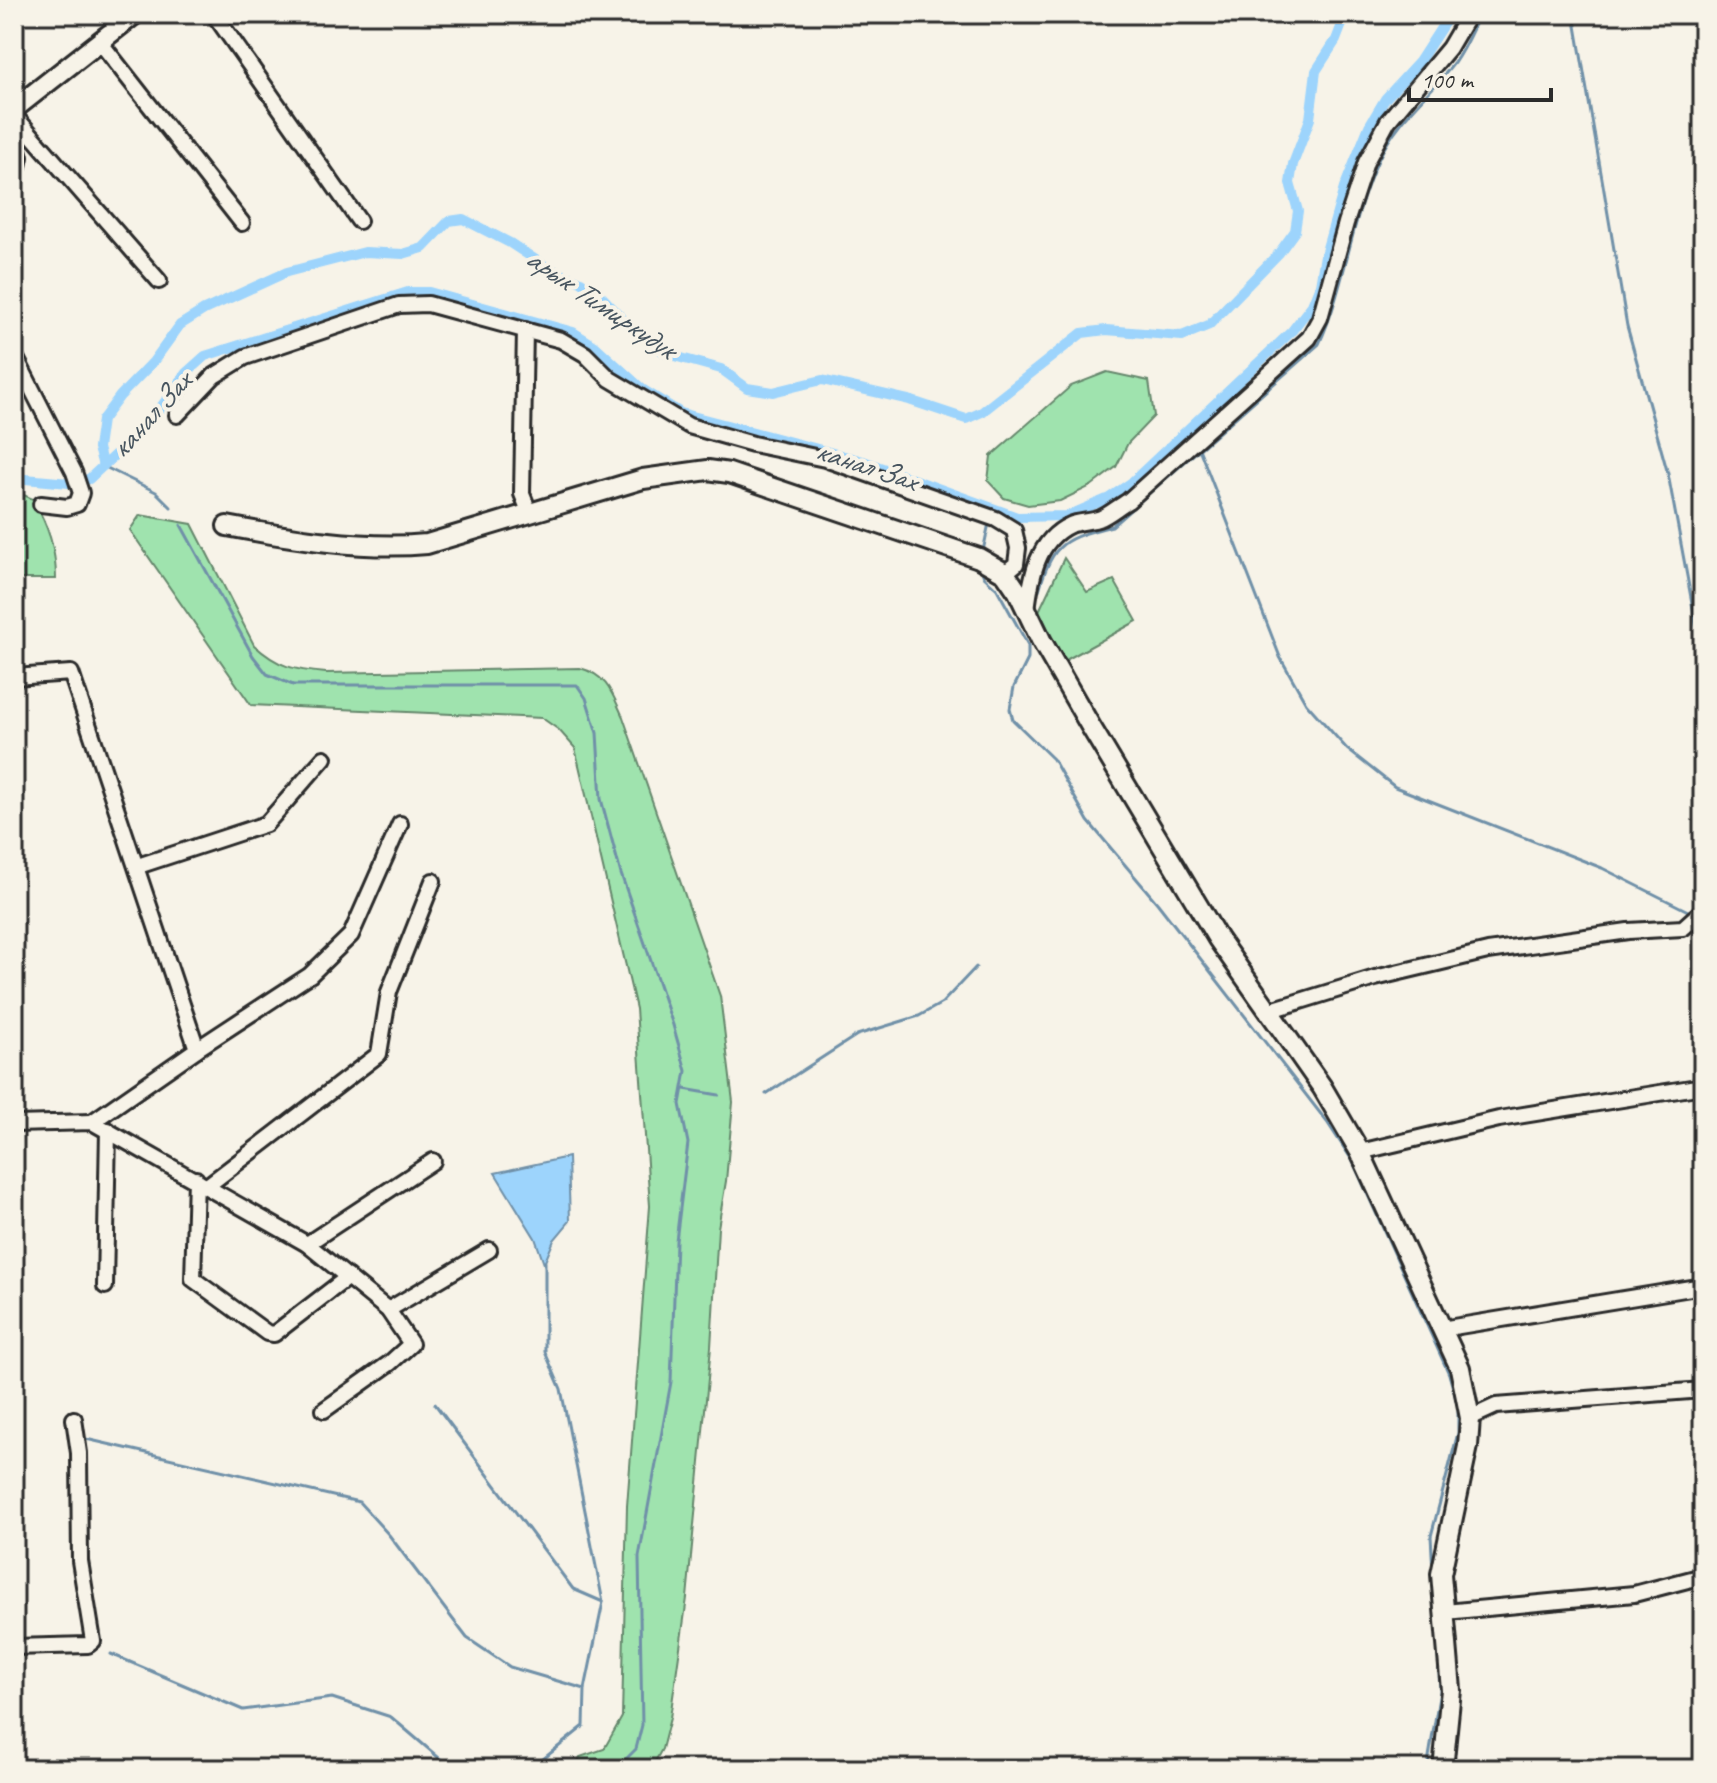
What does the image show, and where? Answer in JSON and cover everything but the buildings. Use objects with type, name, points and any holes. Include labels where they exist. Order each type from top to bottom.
[{"type":"main road","points":[[14,112],[135,14]]},
{"type":"main road","points":[[227,526],[276,535],[399,547],[427,544],[643,479],[708,470],[729,473],[1010,569],[1027,610],[1099,740],[1218,939],[1322,1087],[1360,1152],[1460,1368],[1470,1418],[1468,1446],[1441,1574],[1451,1690],[1443,1769]]},
{"type":"street","points":[[214,14],[359,221]]},
{"type":"street","points":[[1027,610],[1030,579],[1039,556],[1054,534],[1073,524],[1100,518],[1128,501],[1309,338],[1320,318],[1366,162],[1388,121],[1449,48],[1469,14]]},
{"type":"street","points":[[100,42],[242,223]]},
{"type":"street","points":[[14,112],[159,281]]},
{"type":"street","points":[[14,135],[20,157],[14,184]]},
{"type":"street","points":[[177,415],[214,376],[245,357],[399,305],[428,304],[561,340],[585,354],[610,379],[689,426],[753,444],[825,459],[996,519],[1014,530],[1018,548],[1010,569],[1030,579]]},
{"type":"street","points":[[525,330],[522,494],[530,514]]},
{"type":"street","points":[[14,354],[74,472],[81,493],[77,504],[67,507],[41,504]]},
{"type":"street","points":[[14,677],[71,673],[197,1049]]},
{"type":"street","points":[[138,866],[266,824],[324,758]]},
{"type":"street","points":[[92,1122],[310,975],[351,935],[400,824]]},
{"type":"street","points":[[348,1277],[274,1334],[267,1333],[193,1279],[202,1183],[379,1054],[389,992],[433,881]]},
{"type":"street","points":[[1268,1011],[1375,978],[1488,951],[1628,931],[1683,928],[1703,910]]},
{"type":"street","points":[[1360,1152],[1499,1119],[1703,1086]]},
{"type":"street","points":[[14,1124],[92,1122],[307,1244],[388,1310],[411,1344],[390,1363],[324,1410]]},
{"type":"street","points":[[105,1286],[108,1130]]},
{"type":"street","points":[[307,1244],[433,1161]]},
{"type":"street","points":[[388,1310],[489,1250]]},
{"type":"street","points":[[1441,1329],[1703,1286]]},
{"type":"street","points":[[1470,1418],[1496,1406],[1703,1390]]},
{"type":"street","points":[[14,1647],[88,1645],[93,1641],[80,1561],[79,1453],[74,1419]]},
{"type":"street","points":[[1445,1612],[1634,1594],[1703,1576]]},
{"type":"green space","points":[[1107,372],[1149,381],[1154,416],[1128,443],[1116,467],[1091,486],[1060,501],[1028,505],[1004,498],[988,481],[991,456],[1071,386]]},
{"type":"green space","points":[[14,491],[33,499],[43,519],[53,547],[56,579],[14,579]]},
{"type":"green space","points":[[140,515],[192,524],[254,645],[279,663],[295,669],[326,673],[580,668],[603,680],[623,717],[720,996],[733,1102],[718,1228],[711,1347],[687,1598],[670,1718],[662,1749],[651,1769],[574,1769],[580,1757],[604,1749],[622,1717],[627,1506],[650,1206],[636,1009],[575,748],[559,730],[542,718],[251,705],[130,530]]},
{"type":"green space","points":[[1064,558],[1087,592],[1114,580],[1137,621],[1064,661],[1039,611]]},
{"type":"water","points":[[568,1157],[570,1221],[554,1240],[544,1264],[535,1238],[495,1173]]},
{"type":"waterway","name":"арык Тимиркудук","points":[[103,466],[98,448],[102,420],[153,362],[180,325],[204,310],[287,272],[365,252],[403,254],[423,248],[449,221],[463,219],[510,243],[548,268],[581,282],[602,297],[636,333],[667,354],[721,369],[747,388],[773,392],[822,380],[909,400],[966,419],[982,412],[1082,333],[1106,330],[1182,336],[1209,325],[1279,253],[1295,231],[1298,211],[1290,183],[1293,164],[1310,119],[1316,71],[1336,40],[1346,14]]},
{"type":"waterway","name":"канал Зах","points":[[14,478],[69,483],[89,479],[150,422],[186,373],[205,356],[408,292],[429,292],[573,332],[595,346],[642,389],[681,413],[863,461],[1017,517],[1067,516],[1109,498],[1132,482],[1291,332],[1312,305],[1320,285],[1344,188],[1369,126],[1385,99],[1419,62],[1450,14]]},
{"type":"waterway","points":[[1039,590],[1056,551],[1083,534],[1112,526],[1319,344],[1336,298],[1369,181],[1379,158],[1404,119],[1454,63],[1480,14]]},
{"type":"waterway","points":[[1574,14],[1627,326],[1668,474],[1703,662]]},
{"type":"waterway","points":[[1200,451],[1280,657],[1306,703],[1347,749],[1395,787],[1602,868],[1692,913]]},
{"type":"waterway","points":[[103,466],[156,492],[171,507]]},
{"type":"waterway","points":[[983,551],[989,523]]},
{"type":"waterway","points":[[181,525],[253,656],[267,674],[293,685],[577,685],[586,698],[597,733],[601,799],[621,874],[686,1071],[680,1104],[688,1143],[676,1241],[671,1382],[639,1557],[642,1725],[636,1749],[616,1769]]},
{"type":"waterway","points":[[981,569],[984,577],[997,589],[1028,645],[1028,659],[1014,687],[1010,709],[1013,720],[1053,759],[1088,821],[1158,904],[1327,1122],[1352,1160],[1449,1374],[1458,1406],[1458,1433],[1431,1536],[1433,1572]]},
{"type":"waterway","points":[[766,1094],[857,1035],[919,1016],[942,1003],[976,967]]},
{"type":"waterway","points":[[684,1089],[719,1095]]},
{"type":"waterway","points":[[541,1769],[542,1760],[584,1726],[585,1689],[603,1602],[561,1389],[545,1352],[545,1262]]},
{"type":"waterway","points":[[435,1404],[573,1589],[603,1602]]},
{"type":"waterway","points":[[86,1439],[359,1502],[389,1535],[467,1638],[510,1667],[585,1689]]},
{"type":"waterway","points":[[1427,1769],[1440,1691],[1436,1620]]},
{"type":"waterway","points":[[111,1654],[243,1710],[332,1698],[391,1717],[452,1769]]}]
